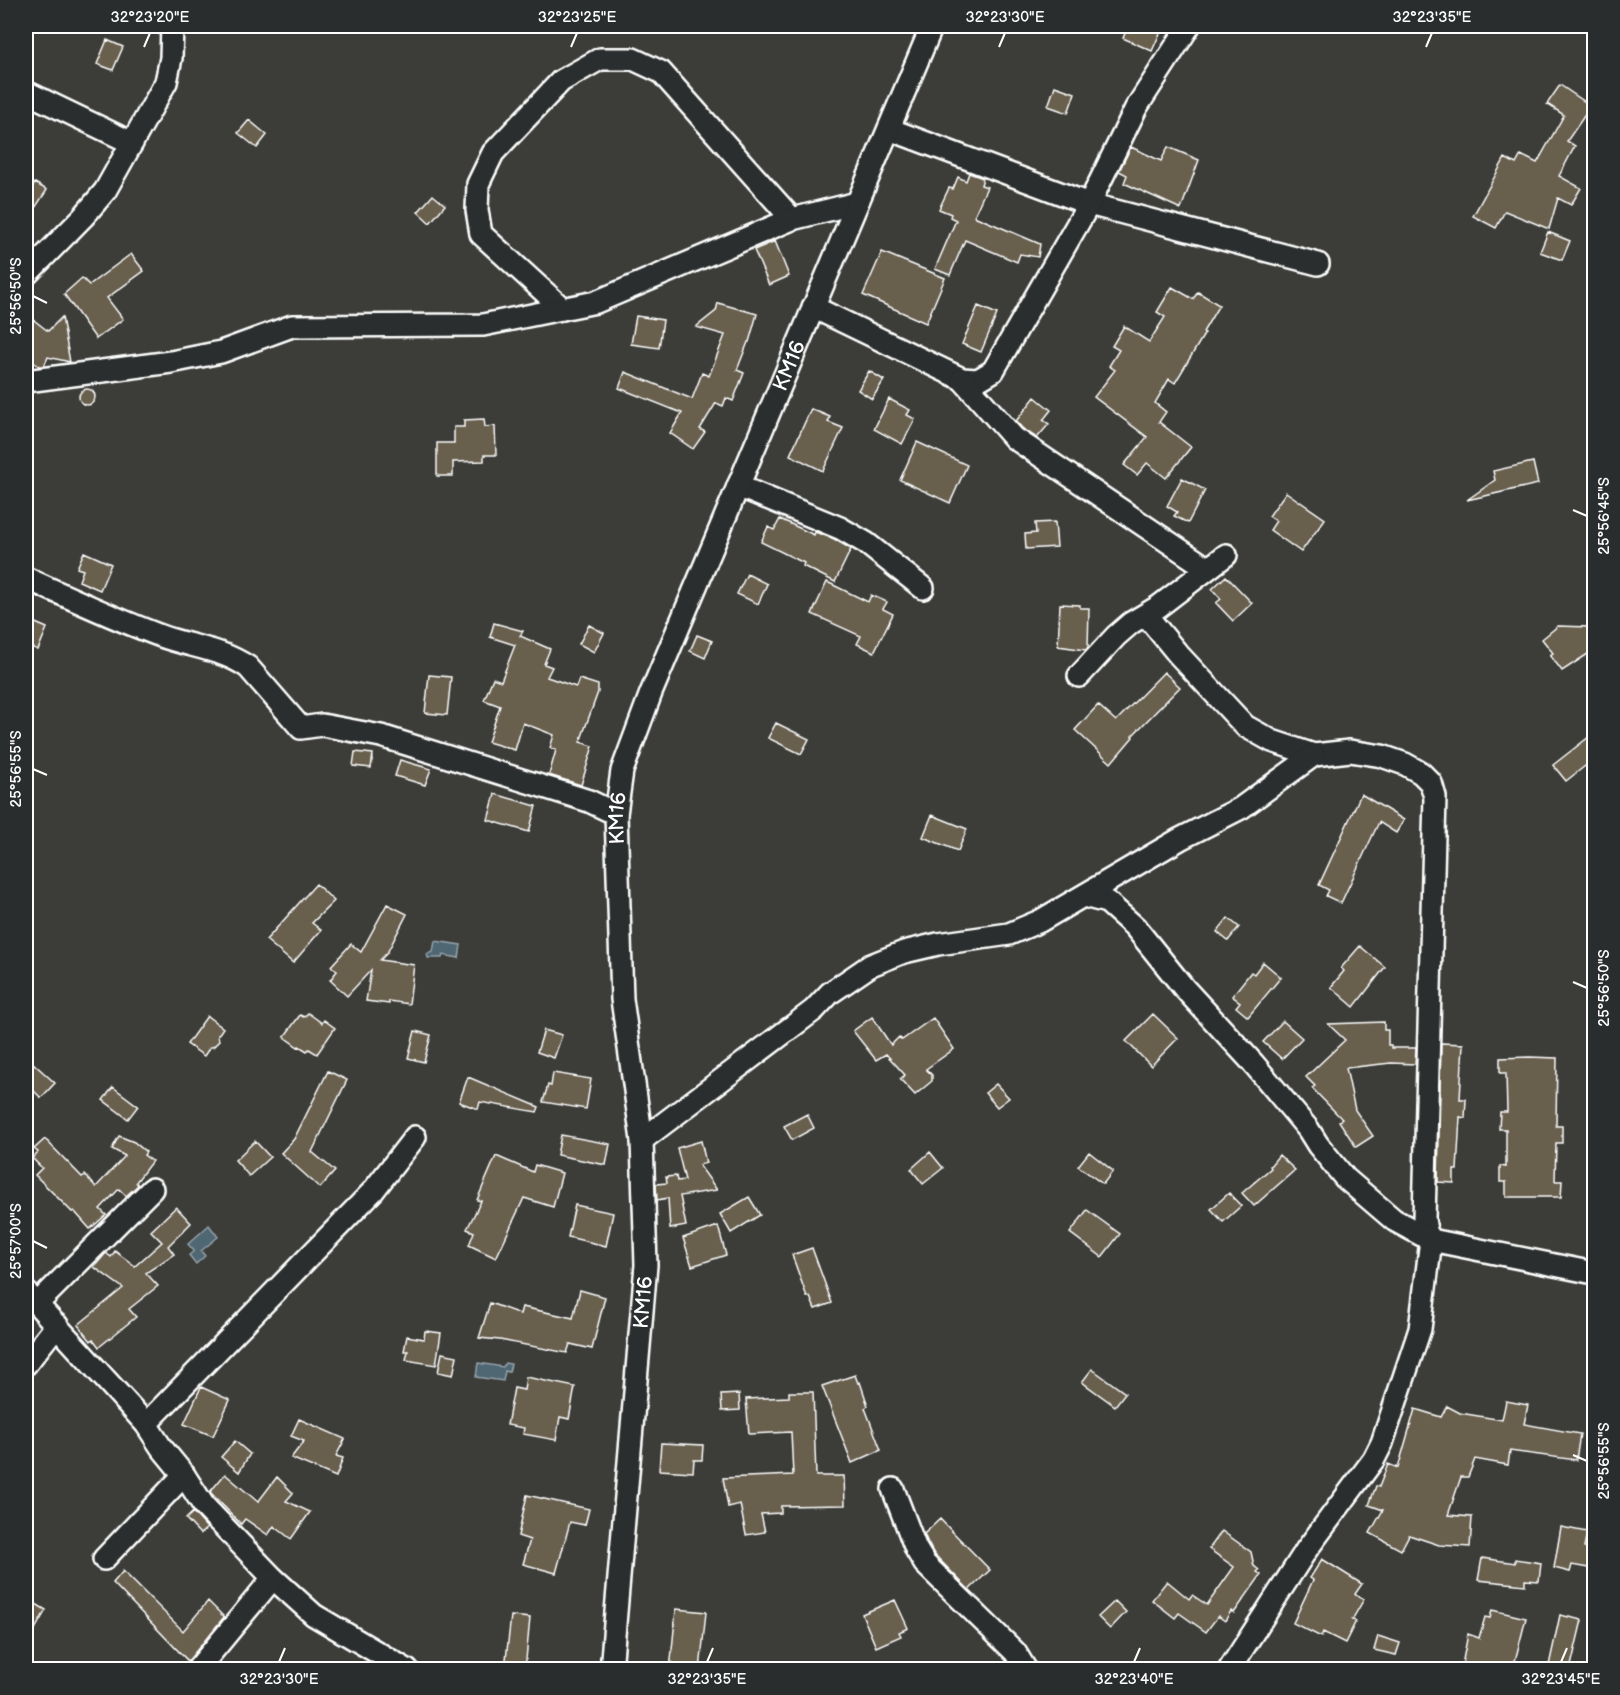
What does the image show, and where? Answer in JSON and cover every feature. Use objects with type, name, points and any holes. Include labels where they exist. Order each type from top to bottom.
[{"type":"street","points":[[26,274],[83,217],[105,191],[166,82],[171,58],[172,26]]},
{"type":"street","name":"KM16","points":[[610,1670],[646,1265],[642,1140],[622,999],[615,814],[622,771],[635,734],[738,486],[932,26]]},
{"type":"street","points":[[813,307],[962,379],[978,380],[993,371],[1089,204],[1136,108],[1189,26]]},
{"type":"street","points":[[563,309],[481,234],[477,210],[478,184],[493,153],[561,81],[600,59],[633,59],[661,72],[792,219]]},
{"type":"street","points":[[26,92],[132,142]]},
{"type":"street","points":[[889,129],[1089,204],[1318,264]]},
{"type":"street","points":[[26,381],[171,362],[211,354],[292,326],[483,325],[596,302],[792,219],[857,203]]},
{"type":"street","points":[[962,379],[1014,438],[1207,568]]},
{"type":"street","points":[[738,486],[848,533],[866,543],[923,588]]},
{"type":"street","points":[[1079,676],[1131,623],[1146,615],[1226,555]]},
{"type":"street","points":[[26,578],[116,619],[165,638],[222,653],[238,660],[248,667],[301,728],[322,724],[381,736],[589,801],[615,814]]},
{"type":"street","points":[[1146,615],[1178,654],[1245,726],[1272,741],[1314,755],[1350,751],[1394,760],[1421,773],[1431,783],[1435,797],[1424,1219],[1426,1231],[1431,1240],[1420,1329],[1382,1443],[1367,1470],[1307,1549],[1229,1670]]},
{"type":"street","points":[[642,1140],[814,1010],[830,993],[871,965],[904,952],[938,944],[1009,934],[1040,921],[1180,839],[1240,808],[1314,755]]},
{"type":"street","points":[[1084,896],[1107,902],[1135,927],[1191,997],[1253,1063],[1345,1178],[1394,1220],[1431,1240],[1594,1273]]},
{"type":"street","points":[[146,1424],[373,1191],[415,1137]]},
{"type":"street","points":[[152,1189],[31,1298],[146,1424],[160,1447],[184,1475],[204,1506],[273,1578],[314,1615],[407,1670]]},
{"type":"street","points":[[26,1364],[57,1325]]},
{"type":"street","points":[[104,1559],[184,1475]]},
{"type":"street","points":[[893,1489],[916,1550],[925,1564],[1016,1652],[1026,1670]]},
{"type":"street","points":[[197,1670],[273,1578]]},
{"type":"water","points":[[435,941],[461,945],[459,958],[443,955],[442,958],[428,958],[427,954],[433,952]]},
{"type":"water","points":[[209,1225],[218,1237],[201,1251],[205,1256],[196,1264],[189,1255],[194,1251],[188,1244]]},
{"type":"water","points":[[478,1363],[503,1367],[505,1363],[511,1364],[509,1372],[505,1371],[503,1381],[476,1377]]},
{"type":"building","points":[[1128,26],[1148,26],[1161,31],[1152,51],[1123,38]]},
{"type":"building","points":[[107,40],[123,47],[113,70],[97,64]]},
{"type":"building","points":[[1560,85],[1591,106],[1567,141],[1575,146],[1559,176],[1581,188],[1571,205],[1558,198],[1549,229],[1505,211],[1496,228],[1473,216],[1505,158],[1516,164],[1521,155],[1537,163],[1564,115],[1547,104]]},
{"type":"building","points":[[1055,86],[1075,93],[1068,113],[1048,106]]},
{"type":"building","points":[[249,120],[267,135],[257,148],[238,133]]},
{"type":"building","points":[[1131,147],[1161,161],[1168,147],[1199,160],[1181,209],[1124,183],[1127,175],[1119,171]]},
{"type":"building","points":[[969,173],[983,178],[981,185],[987,187],[974,216],[1040,244],[1038,257],[1020,254],[1017,262],[965,240],[950,275],[935,269],[956,220],[950,217],[951,214],[939,209],[949,188],[953,189],[958,177],[966,181]]},
{"type":"building","points":[[35,183],[47,190],[35,208],[26,201],[26,196]]},
{"type":"building","points":[[433,195],[445,205],[430,223],[418,212]]},
{"type":"building","points":[[1548,232],[1570,241],[1562,260],[1540,252]]},
{"type":"building","points":[[775,241],[789,276],[769,285],[754,250]]},
{"type":"building","points":[[882,252],[945,278],[926,323],[863,295]]},
{"type":"building","points":[[131,254],[144,271],[107,298],[123,319],[96,339],[64,294],[82,278],[89,285]]},
{"type":"building","points":[[1172,287],[1193,299],[1198,292],[1219,305],[1175,383],[1169,379],[1155,403],[1166,412],[1159,422],[1191,447],[1166,478],[1147,463],[1137,475],[1124,465],[1147,437],[1094,397],[1115,370],[1109,366],[1119,350],[1112,346],[1124,326],[1149,342],[1165,317],[1157,312]]},
{"type":"building","points":[[718,303],[757,314],[749,342],[737,370],[744,373],[733,401],[726,398],[723,406],[716,403],[700,429],[705,432],[693,449],[670,433],[682,413],[619,388],[625,372],[692,399],[702,373],[709,376],[725,335],[696,327],[716,311]]},
{"type":"building","points":[[978,306],[997,314],[981,352],[962,344]]},
{"type":"building","points":[[26,314],[48,331],[62,317],[70,362],[48,357],[44,366],[39,366],[26,357]]},
{"type":"building","points":[[636,316],[663,320],[659,348],[631,344]]},
{"type":"building","points":[[869,371],[884,380],[872,399],[858,390]]},
{"type":"building","points":[[87,389],[93,391],[95,397],[93,403],[87,405],[81,403],[79,397],[81,391]]},
{"type":"building","points":[[1035,397],[1051,410],[1043,420],[1049,424],[1037,438],[1016,421]]},
{"type":"building","points":[[889,399],[910,410],[907,415],[915,419],[902,444],[874,429]]},
{"type":"building","points":[[811,409],[830,417],[828,422],[843,428],[823,471],[790,455]]},
{"type":"building","points":[[484,419],[485,427],[495,426],[496,455],[484,455],[484,461],[453,462],[453,476],[437,476],[437,443],[454,443],[454,427],[464,427],[464,420]]},
{"type":"building","points":[[917,442],[967,465],[950,503],[900,480]]},
{"type":"building","points":[[1533,462],[1538,484],[1467,500],[1495,480],[1493,471]]},
{"type":"building","points":[[1182,478],[1205,490],[1188,523],[1174,516],[1177,512],[1167,506]]},
{"type":"building","points":[[1286,492],[1325,519],[1301,552],[1270,530],[1276,521],[1269,516]]},
{"type":"building","points":[[780,519],[814,535],[815,532],[834,539],[851,549],[835,582],[803,566],[804,563],[761,542],[768,527],[774,530]]},
{"type":"building","points":[[1055,522],[1057,547],[1026,549],[1025,534],[1036,533],[1035,523]]},
{"type":"building","points":[[84,552],[111,564],[100,590],[79,581],[83,570],[77,568]]},
{"type":"building","points":[[747,574],[767,584],[758,604],[737,594]]},
{"type":"building","points":[[1226,576],[1252,603],[1233,621],[1216,603],[1221,599],[1212,589]]},
{"type":"building","points":[[827,582],[868,602],[871,595],[887,602],[883,609],[893,614],[874,652],[857,644],[861,636],[812,614]]},
{"type":"building","points":[[1060,604],[1089,608],[1086,650],[1058,646]]},
{"type":"building","points":[[26,619],[47,628],[38,650],[26,645]]},
{"type":"building","points":[[494,623],[523,631],[520,636],[550,649],[544,664],[552,667],[547,677],[576,687],[579,679],[598,685],[598,692],[580,742],[593,746],[581,785],[549,775],[556,750],[550,748],[554,735],[523,723],[515,750],[488,742],[500,706],[484,700],[493,678],[501,681],[515,645],[490,637]]},
{"type":"building","points":[[589,625],[604,633],[594,652],[579,644]]},
{"type":"building","points":[[1558,626],[1589,627],[1594,634],[1594,650],[1562,671],[1550,655],[1553,653],[1542,639]]},
{"type":"building","points":[[697,635],[712,641],[705,658],[690,651]]},
{"type":"building","points":[[1164,672],[1180,687],[1132,736],[1111,763],[1075,730],[1098,705],[1116,721]]},
{"type":"building","points":[[429,675],[451,677],[447,715],[425,713]]},
{"type":"building","points":[[776,723],[809,739],[801,754],[768,738]]},
{"type":"building","points":[[1594,733],[1594,759],[1566,781],[1553,765]]},
{"type":"building","points":[[355,752],[373,754],[371,768],[353,766]]},
{"type":"building","points":[[400,760],[431,769],[425,785],[395,776]]},
{"type":"building","points":[[495,794],[536,806],[529,832],[488,820]]},
{"type":"building","points":[[1361,794],[1404,820],[1396,833],[1379,822],[1341,903],[1326,896],[1329,890],[1319,885]]},
{"type":"building","points":[[932,815],[967,829],[958,851],[923,837]]},
{"type":"building","points":[[316,884],[334,901],[312,923],[321,930],[293,963],[266,940]]},
{"type":"building","points":[[387,904],[407,914],[387,953],[380,960],[414,965],[409,1004],[366,1001],[371,970],[347,996],[330,980],[337,971],[331,966],[351,944],[361,952]]},
{"type":"building","points":[[1228,918],[1239,927],[1228,941],[1217,932]]},
{"type":"building","points":[[1360,946],[1385,967],[1354,1007],[1331,987],[1344,971],[1341,968]]},
{"type":"building","points":[[1263,962],[1281,977],[1248,1017],[1236,1007],[1240,1002],[1232,996],[1251,972],[1254,974]]},
{"type":"building","points":[[308,1013],[322,1023],[324,1020],[335,1028],[317,1054],[309,1049],[307,1051],[298,1047],[284,1037],[300,1015],[304,1017]]},
{"type":"building","points":[[1153,1014],[1178,1038],[1151,1066],[1126,1041]]},
{"type":"building","points":[[207,1016],[223,1028],[218,1035],[219,1041],[210,1047],[204,1056],[187,1044]]},
{"type":"building","points":[[872,1017],[891,1045],[899,1037],[902,1040],[933,1018],[954,1049],[926,1069],[932,1075],[932,1081],[915,1095],[900,1079],[905,1075],[886,1054],[876,1060],[853,1031]]},
{"type":"building","points":[[1283,1021],[1302,1038],[1282,1059],[1263,1042]]},
{"type":"building","points":[[1384,1022],[1384,1030],[1388,1030],[1388,1045],[1391,1045],[1391,1048],[1416,1048],[1415,1064],[1391,1063],[1346,1068],[1355,1110],[1373,1136],[1356,1147],[1339,1121],[1342,1119],[1312,1088],[1315,1086],[1306,1077],[1345,1040],[1328,1024]]},
{"type":"building","points":[[544,1030],[562,1035],[554,1058],[537,1052]]},
{"type":"building","points":[[415,1031],[431,1035],[424,1062],[408,1058]]},
{"type":"building","points":[[1441,1043],[1463,1044],[1460,1099],[1466,1099],[1465,1118],[1460,1117],[1457,1170],[1454,1170],[1454,1183],[1438,1182]]},
{"type":"building","points":[[1500,1058],[1557,1058],[1556,1126],[1562,1126],[1562,1143],[1556,1143],[1555,1181],[1562,1181],[1561,1197],[1506,1197],[1506,1182],[1500,1182],[1500,1166],[1506,1167],[1506,1129],[1499,1129],[1500,1112],[1507,1112],[1506,1073],[1500,1073]]},
{"type":"building","points":[[33,1063],[55,1083],[41,1098],[26,1083],[26,1071]]},
{"type":"building","points":[[328,1071],[347,1080],[312,1152],[335,1171],[320,1188],[281,1153],[294,1139]]},
{"type":"building","points":[[553,1073],[591,1079],[586,1109],[543,1102],[548,1085],[551,1086]]},
{"type":"building","points":[[468,1077],[539,1107],[537,1112],[480,1102],[478,1109],[459,1102]]},
{"type":"building","points":[[996,1084],[1009,1098],[997,1107],[985,1093]]},
{"type":"building","points":[[113,1087],[138,1106],[128,1119],[103,1100]]},
{"type":"building","points":[[807,1114],[814,1128],[792,1140],[784,1126]]},
{"type":"building","points":[[561,1135],[610,1144],[606,1165],[557,1155]]},
{"type":"building","points":[[119,1136],[134,1142],[146,1152],[144,1155],[152,1161],[136,1182],[138,1185],[126,1196],[119,1189],[100,1209],[106,1215],[90,1229],[35,1175],[42,1168],[32,1158],[38,1152],[34,1149],[45,1139],[82,1177],[85,1175],[96,1187],[125,1156],[112,1149]]},
{"type":"building","points":[[255,1141],[270,1157],[249,1176],[235,1160]]},
{"type":"building","points":[[701,1141],[706,1163],[699,1165],[717,1190],[680,1196],[686,1226],[670,1229],[668,1198],[657,1200],[656,1184],[667,1183],[666,1177],[676,1176],[677,1181],[685,1180],[677,1148]]},
{"type":"building","points":[[930,1152],[943,1168],[923,1184],[911,1169]]},
{"type":"building","points":[[1089,1152],[1113,1171],[1103,1184],[1078,1166]]},
{"type":"building","points":[[1279,1155],[1295,1170],[1254,1206],[1242,1193],[1271,1168],[1270,1166]]},
{"type":"building","points":[[496,1156],[533,1172],[535,1165],[562,1173],[553,1207],[524,1198],[496,1258],[469,1245],[474,1232],[467,1229],[481,1201],[477,1200]]},
{"type":"building","points":[[1229,1193],[1241,1206],[1223,1222],[1211,1209]]},
{"type":"building","points":[[749,1197],[760,1215],[731,1233],[720,1214]]},
{"type":"building","points":[[575,1205],[613,1213],[606,1246],[568,1237]]},
{"type":"building","points":[[176,1207],[191,1223],[168,1246],[174,1254],[146,1273],[158,1286],[129,1309],[136,1317],[99,1347],[78,1325],[123,1288],[94,1267],[106,1253],[111,1257],[115,1251],[135,1266],[162,1242],[151,1231]]},
{"type":"building","points":[[1087,1210],[1120,1234],[1102,1257],[1070,1233]]},
{"type":"building","points":[[718,1226],[726,1255],[692,1266],[683,1238]]},
{"type":"building","points":[[812,1248],[832,1303],[815,1309],[810,1297],[807,1297],[792,1255]]},
{"type":"building","points":[[580,1290],[605,1297],[592,1349],[570,1344],[567,1353],[479,1338],[490,1303],[520,1314],[522,1307],[573,1318]]},
{"type":"building","points":[[425,1331],[441,1333],[436,1365],[406,1360],[408,1351],[404,1351],[407,1336],[424,1339]]},
{"type":"building","points":[[442,1353],[457,1356],[453,1375],[438,1372]]},
{"type":"building","points":[[1092,1369],[1125,1393],[1115,1406],[1082,1382]]},
{"type":"building","points":[[855,1375],[858,1383],[860,1382],[868,1406],[865,1408],[881,1450],[852,1463],[822,1386]]},
{"type":"building","points":[[526,1377],[575,1387],[569,1419],[560,1417],[556,1440],[523,1434],[524,1428],[507,1425],[514,1388],[524,1390]]},
{"type":"building","points":[[201,1387],[230,1400],[213,1436],[184,1424]]},
{"type":"building","points":[[789,1392],[813,1392],[816,1476],[844,1476],[845,1505],[781,1506],[781,1513],[761,1514],[765,1532],[746,1535],[740,1504],[728,1507],[723,1478],[793,1475],[791,1432],[749,1434],[746,1399],[789,1397]]},
{"type":"building","points":[[739,1394],[740,1410],[722,1411],[721,1395]]},
{"type":"building","points":[[1506,1401],[1528,1405],[1524,1424],[1580,1434],[1576,1460],[1510,1451],[1508,1465],[1475,1459],[1468,1477],[1461,1477],[1448,1515],[1472,1517],[1470,1547],[1439,1545],[1409,1535],[1401,1550],[1370,1533],[1383,1510],[1369,1505],[1388,1464],[1398,1468],[1415,1409],[1441,1417],[1447,1406],[1460,1413],[1502,1420]]},
{"type":"building","points":[[299,1419],[345,1439],[336,1456],[343,1458],[336,1477],[291,1458],[304,1441],[291,1436]]},
{"type":"building","points":[[235,1441],[250,1454],[239,1472],[221,1457]]},
{"type":"building","points":[[661,1443],[703,1445],[702,1460],[694,1460],[693,1472],[659,1470]]},
{"type":"building","points":[[225,1474],[258,1502],[277,1477],[293,1493],[286,1501],[310,1512],[291,1539],[274,1526],[268,1535],[245,1519],[241,1524],[210,1492]]},
{"type":"building","points":[[527,1495],[589,1509],[585,1525],[570,1522],[556,1573],[523,1564],[530,1540],[518,1536]]},
{"type":"building","points":[[193,1512],[207,1528],[200,1534],[186,1519]]},
{"type":"building","points":[[940,1519],[990,1570],[969,1590],[934,1554],[924,1534]]},
{"type":"building","points":[[1561,1527],[1587,1532],[1584,1548],[1594,1550],[1594,1569],[1572,1565],[1570,1572],[1554,1568]]},
{"type":"building","points":[[1222,1531],[1251,1552],[1254,1566],[1261,1575],[1234,1613],[1231,1611],[1225,1621],[1218,1616],[1206,1632],[1179,1613],[1175,1618],[1152,1600],[1167,1581],[1189,1599],[1192,1595],[1207,1605],[1234,1567],[1209,1549]]},
{"type":"building","points":[[1482,1558],[1515,1563],[1515,1559],[1541,1563],[1539,1581],[1525,1580],[1525,1585],[1478,1580]]},
{"type":"building","points":[[1322,1559],[1362,1584],[1355,1594],[1364,1599],[1352,1620],[1356,1621],[1345,1643],[1323,1632],[1321,1637],[1293,1623],[1313,1580],[1310,1578]]},
{"type":"building","points":[[123,1571],[183,1631],[208,1601],[224,1617],[188,1661],[113,1583]]},
{"type":"building","points":[[26,1598],[46,1610],[26,1645]]},
{"type":"building","points":[[895,1600],[908,1628],[899,1632],[901,1636],[876,1647],[862,1614]]},
{"type":"building","points":[[1115,1601],[1126,1612],[1110,1629],[1098,1617]]},
{"type":"building","points":[[676,1609],[706,1612],[700,1670],[670,1670]]},
{"type":"building","points":[[1492,1610],[1526,1618],[1514,1665],[1511,1664],[1510,1670],[1461,1670],[1468,1634],[1479,1638],[1485,1617],[1490,1618]]},
{"type":"building","points":[[1560,1615],[1582,1620],[1570,1670],[1548,1670]]},
{"type":"building","points":[[511,1616],[530,1618],[525,1670],[505,1668]]},
{"type":"building","points":[[1378,1636],[1400,1643],[1396,1655],[1374,1650]]}]
